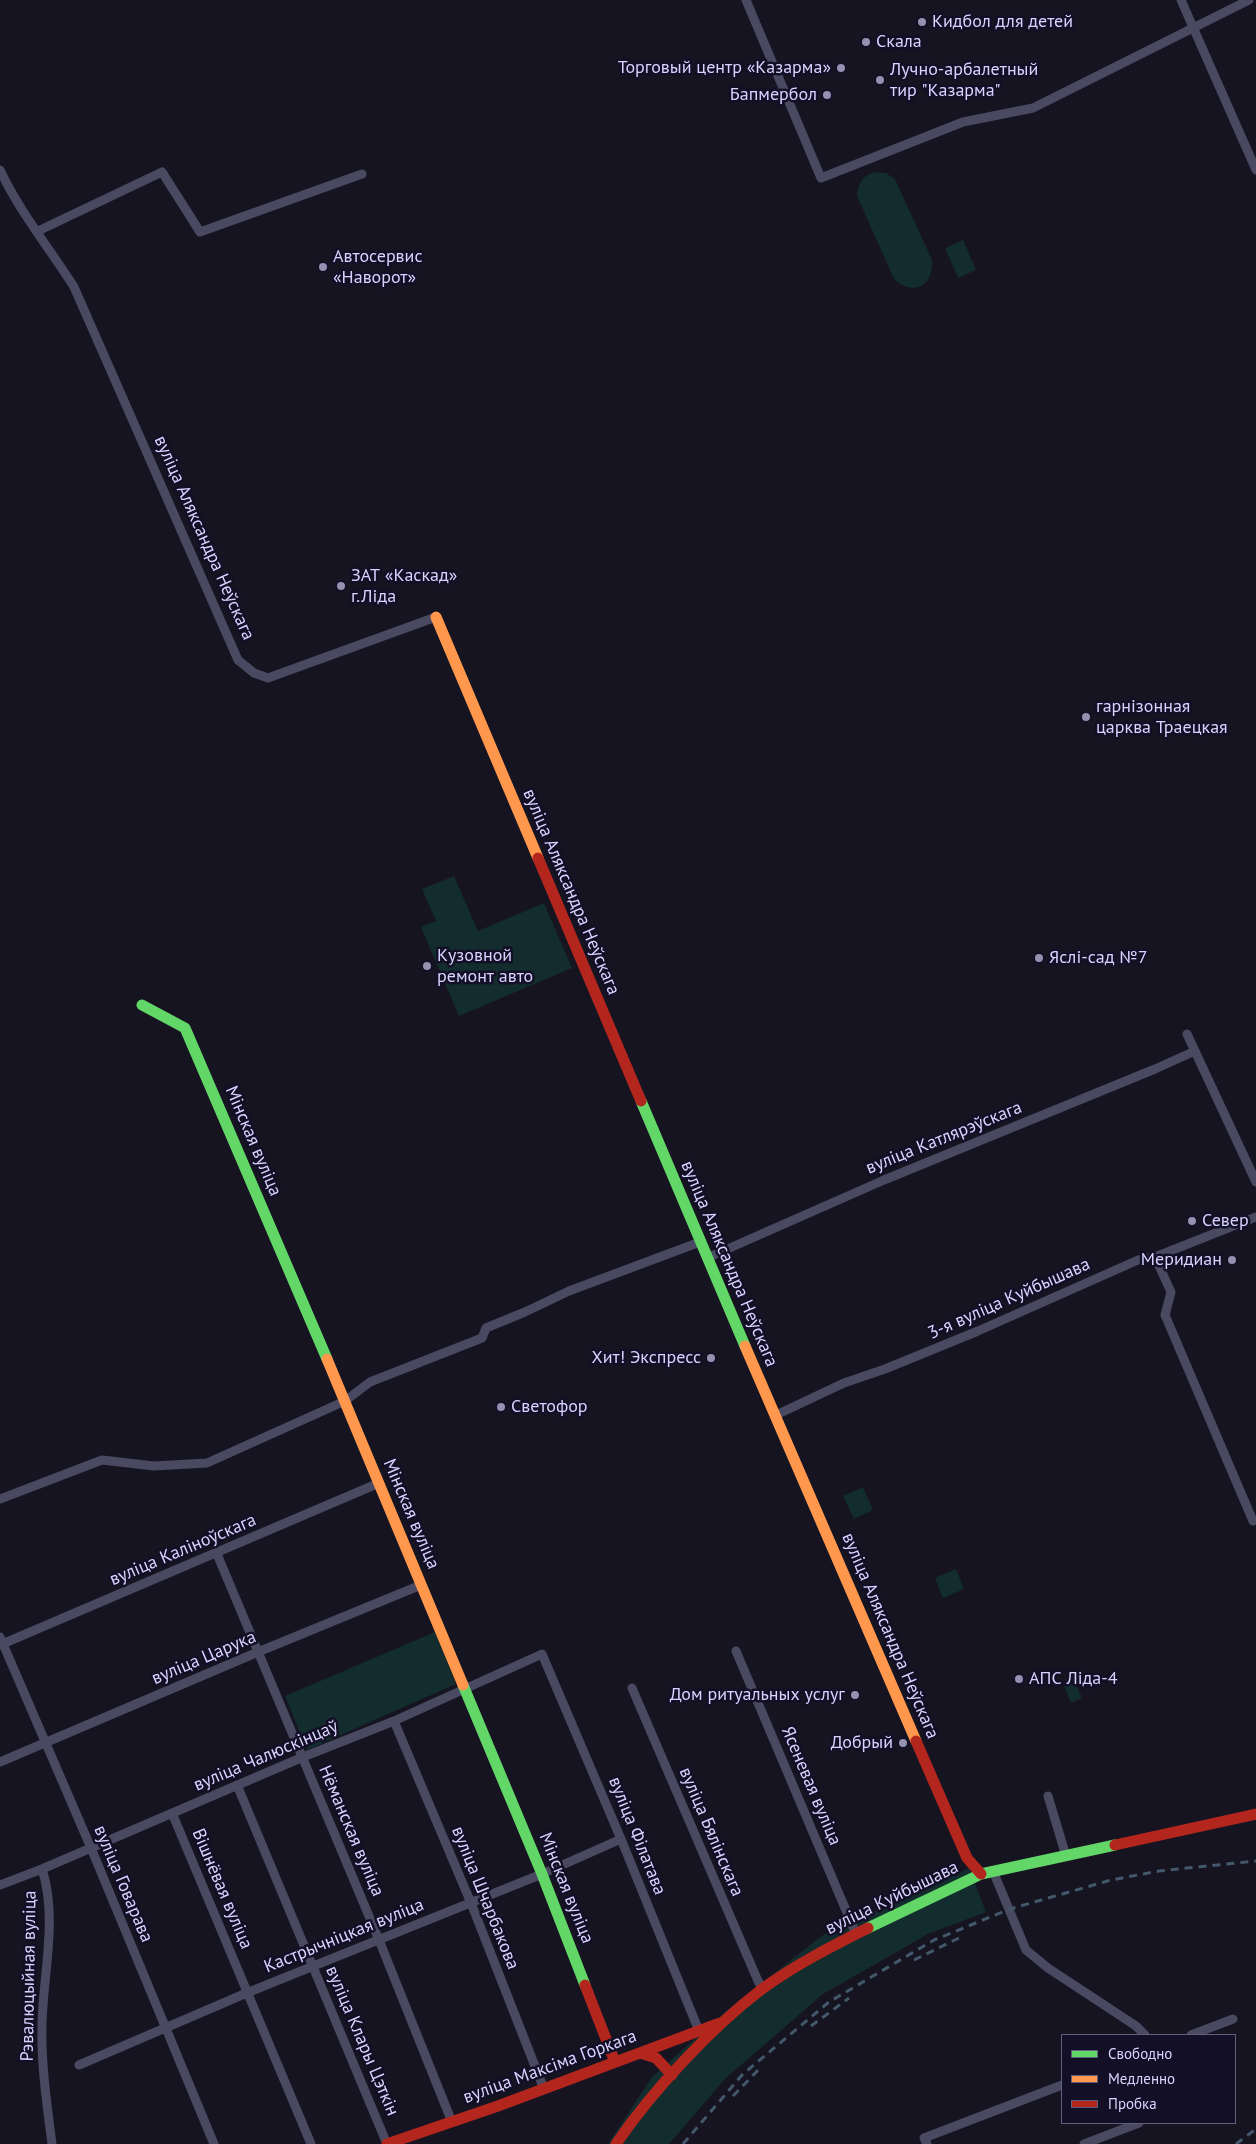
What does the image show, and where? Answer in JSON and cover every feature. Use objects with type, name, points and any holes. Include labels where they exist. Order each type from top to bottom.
[{"type":"street","points":[[746,0],[821,178],[963,122],[1033,108],[1249,0]]},
{"type":"street","points":[[1181,0],[1256,170]]},
{"type":"street","name":"вуліца Аляксандра Неўскага","points":[[0,170],[12,196],[38,231],[74,288],[238,660],[254,673],[268,678],[436,617],[700,1242],[967,1858],[981,1874]]},
{"type":"street","points":[[38,231],[162,172],[200,232],[362,174]]},
{"type":"street","name":"Мінская вуліца","points":[[142,1005],[185,1028],[345,1400],[542,1874],[615,2062]]},
{"type":"street","points":[[1187,1034],[1256,1182]]},
{"type":"street","name":"вуліца Катлярэўскага","points":[[707,1258],[884,1180],[1195,1051]]},
{"type":"street","name":"3-я вуліца Куйбышава","points":[[776,1415],[844,1383],[886,1369],[978,1331],[1138,1260],[1155,1257],[1256,1217]]},
{"type":"street","points":[[0,1499],[102,1460],[154,1466],[207,1463],[345,1400],[370,1382],[482,1338],[486,1328],[569,1291],[700,1242]]},
{"type":"street","points":[[1155,1257],[1171,1292],[1165,1315],[1253,1521]]},
{"type":"street","name":"вуліца Каліноўскага","points":[[1,1642],[217,1554],[379,1484]]},
{"type":"street","name":"Нёманская вуліца","points":[[217,1554],[379,1940],[452,2122]]},
{"type":"street","name":"вуліца Царука","points":[[0,1762],[421,1585]]},
{"type":"street","name":"вуліца Говарава","points":[[1,1642],[91,1848],[214,2144]]},
{"type":"street","name":"Ясеневая вуліца","points":[[736,1650],[856,1934]]},
{"type":"street","name":"вуліца Чалюскінцаў","points":[[0,1885],[394,1721],[542,1654]]},
{"type":"street","name":"вуліца Філатава","points":[[542,1654],[699,2031]]},
{"type":"street","name":"вуліца Бялінскага","points":[[632,1688],[758,1981],[763,1988]]},
{"type":"street","name":"вуліца Шчарбакова","points":[[394,1721],[471,1903],[544,2089]]},
{"type":"street","name":"вуліца Клары Цэткін","points":[[237,1786],[387,2144]]},
{"type":"street","points":[[1048,1796],[1066,1856]]},
{"type":"street","name":"Вішнёвая вуліца","points":[[172,1813],[249,1992],[311,2144]]},
{"type":"street","name":"вуліца Куйбышава","points":[[616,2144],[629,2125],[672,2075],[725,2021],[763,1988],[832,1946],[981,1874],[1256,1814]]},
{"type":"street","name":"Кастрычніцкая вуліца","points":[[79,2065],[249,1992],[542,1874],[621,1840]]},
{"type":"street","name":"Рэвалюцыйная вуліца","points":[[42,1869],[48,1887],[49,1917],[42,2026],[44,2077],[52,2144]]},
{"type":"street","points":[[993,1871],[1026,1950],[1048,1968],[1136,2026],[1144,2034]]},
{"type":"street","points":[[1194,2034],[1233,2020]]},
{"type":"street","name":"вуліца Максіма Горкага","points":[[387,2144],[544,2089],[725,2021]]},
{"type":"street","points":[[640,2053],[656,2058],[672,2075]]},
{"type":"street","points":[[925,2141],[1061,2085]]},
{"type":"street","points":[[1084,2144],[1136,2124]]},
{"type":"green space","points":[[875,172],[886,173],[895,179],[932,260],[930,276],[921,286],[909,287],[894,279],[857,196],[862,180],[867,175]]},
{"type":"green space","points":[[963,240],[976,270],[958,278],[945,248]]},
{"type":"green space","points":[[454,876],[478,931],[544,903],[572,968],[459,1016],[421,927],[436,921],[422,889]]},
{"type":"green space","points":[[863,1487],[873,1510],[854,1519],[843,1496]]},
{"type":"green space","points":[[956,1569],[964,1589],[943,1598],[935,1578]]},
{"type":"green space","points":[[435,1632],[456,1684],[307,1750],[285,1696]]},
{"type":"green space","points":[[1073,1677],[1082,1698],[1071,1703],[1064,1686],[1070,1684],[1068,1679]]},
{"type":"green space","points":[[969,1868],[986,1912],[928,1934],[823,1994],[726,2078],[669,2144],[608,2144],[652,2077],[726,2011],[823,1935]]},
{"type":"railway","points":[[683,2144],[742,2075],[829,2002],[934,1940],[1010,1909],[1111,1880],[1159,1871],[1256,1861]]},
{"type":"railway","points":[[914,1960],[963,1936]]},
{"type":"railway","points":[[811,2026],[849,1998]]},
{"type":"railway","points":[[733,2096],[761,2067]]},
{"type":"railway","points":[[1236,2144],[1256,2129]]},
{"type":"traffic: fast","points":[[142,1005],[185,1028],[327,1359]]},
{"type":"traffic: fast","points":[[641,1101],[745,1346]]},
{"type":"traffic: fast","points":[[463,1685],[542,1874],[585,1985]]},
{"type":"traffic: fast","points":[[868,1928],[981,1874],[1115,1845]]},
{"type":"traffic: slow","points":[[436,617],[538,858]]},
{"type":"traffic: slow","points":[[745,1346],[916,1741]]},
{"type":"traffic: slow","points":[[327,1359],[463,1685]]},
{"type":"traffic: jam","points":[[538,858],[641,1101]]},
{"type":"traffic: jam","points":[[916,1741],[967,1858],[981,1874]]},
{"type":"traffic: jam","points":[[1115,1845],[1256,1814]]},
{"type":"traffic: jam","points":[[616,2144],[647,2103],[683,2061],[723,2022],[762,1989],[787,1972],[868,1928]]},
{"type":"traffic: jam","points":[[585,1985],[615,2062]]},
{"type":"traffic: jam","points":[[387,2144],[498,2106],[720,2023]]},
{"type":"traffic: jam","points":[[640,2053],[656,2058],[672,2075]]},
{"type":"place","name":"Кидбол для детей","points":[[922,22]]},
{"type":"place","name":"Скала","points":[[866,42]]},
{"type":"place","name":"Торговый центр «Казарма»","points":[[841,68]]},
{"type":"place","name":"Лучно-арбалетный тир \"Казарма\"","points":[[880,80]]},
{"type":"place","name":"Бапмербол","points":[[827,95]]},
{"type":"place","name":"Автосервис «Наворот»","points":[[323,267]]},
{"type":"place","name":"ЗАТ «Каскад» г.Ліда","points":[[341,586]]},
{"type":"place","name":"гарнізонная царква Траецкая","points":[[1086,717]]},
{"type":"place","name":"Яслі-сад №7","points":[[1039,958]]},
{"type":"place","name":"Кузовной ремонт авто","points":[[427,966]]},
{"type":"place","name":"Север","points":[[1192,1221]]},
{"type":"place","name":"Меридиан","points":[[1232,1260]]},
{"type":"place","name":"Хит! Экспресс","points":[[711,1358]]},
{"type":"place","name":"Светофор","points":[[501,1407]]},
{"type":"place","name":"АПС Ліда-4","points":[[1019,1679]]},
{"type":"place","name":"Дом ритуальных услуг","points":[[855,1695]]},
{"type":"place","name":"Добрый","points":[[903,1743]]}]
